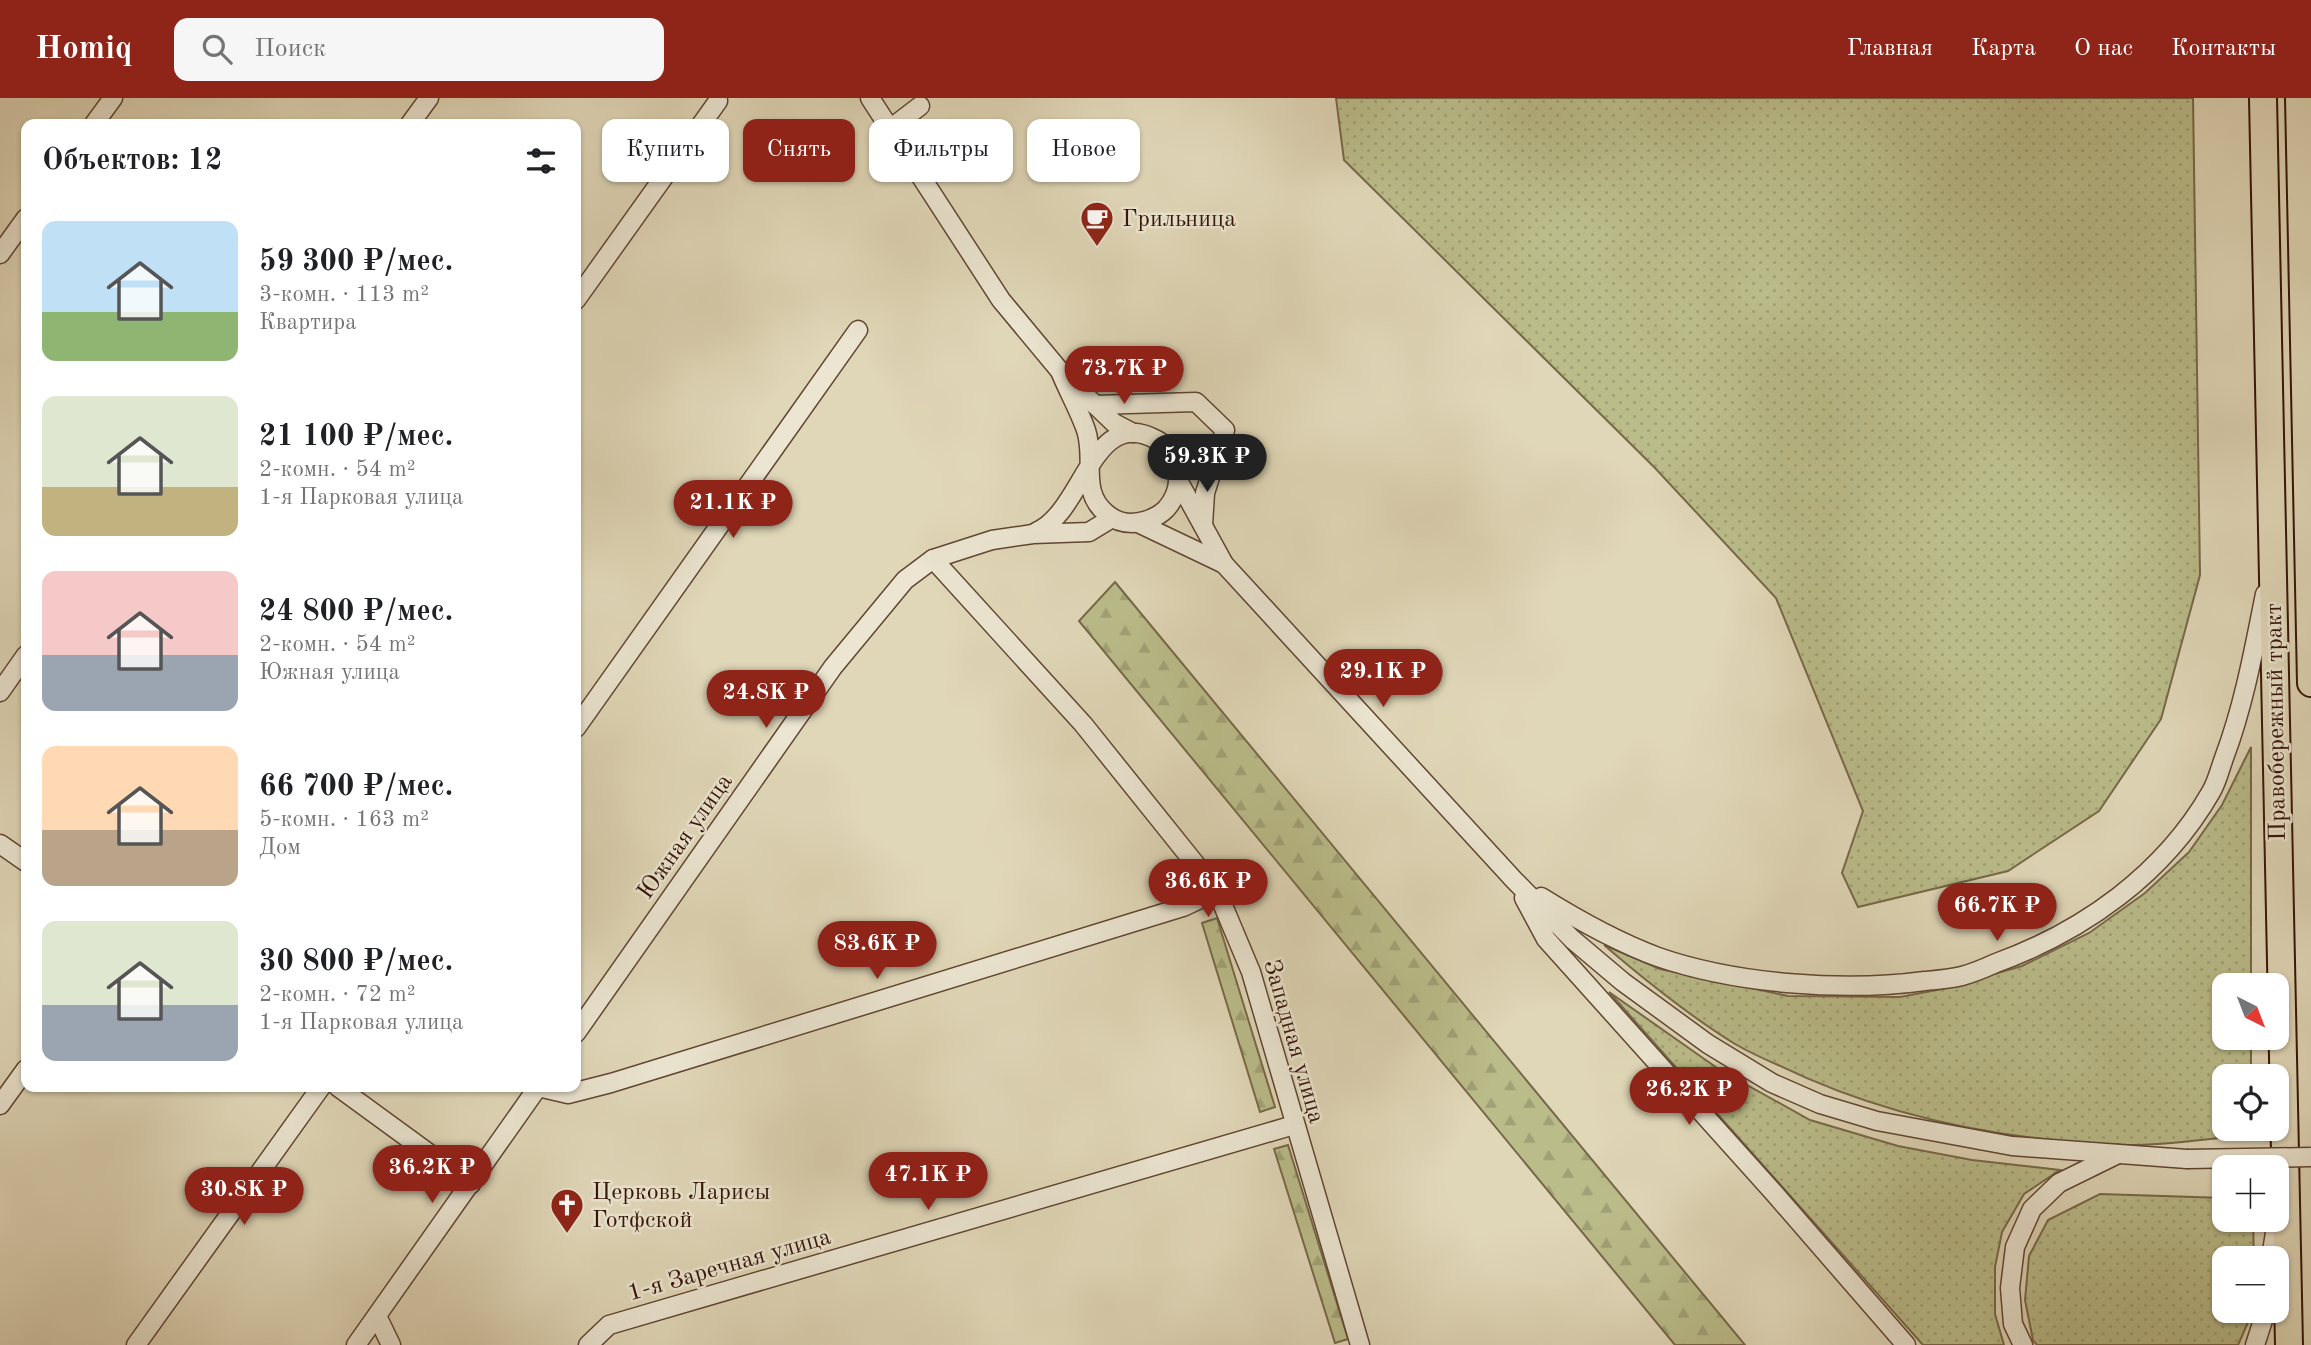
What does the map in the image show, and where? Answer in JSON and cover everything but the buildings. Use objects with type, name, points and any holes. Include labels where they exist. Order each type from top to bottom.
[{"type":"highway","name":"Правобережный тракт","points":[[2263,98],[2285,1155]]},
{"type":"highway","name":"Правобережный тракт","points":[[2299,98],[2311,683]]},
{"type":"highway","name":"Правобережный тракт","points":[[2287,1232],[2289,1345]]},
{"type":"street","points":[[98,119],[113,98]]},
{"type":"street","points":[[414,119],[429,98]]},
{"type":"street","points":[[870,98],[884,119]]},
{"type":"street","points":[[581,293],[718,101]]},
{"type":"street","points":[[903,119],[920,106]]},
{"type":"street","points":[[924,182],[1000,300],[1060,372],[1114,423],[1133,433],[1148,436],[1171,453],[1179,482],[1224,564],[1514,880],[1572,939],[1623,982],[1708,1044],[1772,1083],[1820,1104],[1877,1121],[2012,1146],[2187,1159],[2311,1157]]},
{"type":"street","points":[[0,254],[21,225]]},
{"type":"street","points":[[581,721],[858,330]]},
{"type":"street","points":[[2304,342],[2311,378]]},
{"type":"street","points":[[1060,372],[1086,431],[1090,467],[1088,482],[1100,509],[1112,518],[1126,523],[1138,523],[1157,517],[1167,509],[1179,482]]},
{"type":"street","points":[[1095,405],[1196,402],[1225,430],[1205,493],[1203,525]]},
{"type":"street","points":[[1033,534],[1048,527],[1061,514],[1096,454],[1106,443],[1133,433]]},
{"type":"street","name":"Южная улица","points":[[581,1026],[833,667],[905,580],[933,559],[992,540],[1033,534],[1089,532],[1112,518]]},
{"type":"street","points":[[1138,523],[1224,564]]},
{"type":"street","points":[[1514,880],[1616,940],[1660,957],[1704,969],[1765,980],[1832,985],[1897,985],[1962,976],[2026,952],[2083,922],[2137,884],[2180,839],[2212,790],[2236,726],[2253,656],[2272,556]]},
{"type":"street","name":"Западная улица","points":[[933,559],[1083,724],[1217,891],[1251,972],[1360,1345]]},
{"type":"street","points":[[0,692],[21,662]]},
{"type":"street","points":[[0,844],[21,859]]},
{"type":"street","points":[[1514,880],[1546,939],[1906,1345]]},
{"type":"street","points":[[581,1091],[1183,907],[1217,891]]},
{"type":"street","points":[[0,1105],[21,1076]]},
{"type":"street","points":[[136,1345],[317,1092]]},
{"type":"street","points":[[345,1092],[471,1184]]},
{"type":"street","points":[[356,1345],[535,1092]]},
{"type":"street","name":"1-я Заречная улица","points":[[589,1345],[609,1325],[1294,1125]]},
{"type":"street","points":[[2023,1345],[2013,1324],[2010,1288],[2015,1247],[2032,1209],[2059,1183],[2118,1154]]},
{"type":"street","points":[[377,1316],[391,1345]]},
{"type":"street","points":[[2255,1345],[2262,1323]]},
{"type":"green space","points":[[1336,98],[2193,98],[2200,575],[2161,719],[2099,811],[2008,871],[1858,907],[1842,873],[1863,811],[1776,598],[1655,468],[1344,160]]},
{"type":"green space","points":[[1115,582],[1745,1345],[1675,1345],[1079,621]]},
{"type":"green space","points":[[2251,747],[2251,973],[2212,973],[2212,1050],[2251,1050],[2251,1064],[2212,1064],[2212,1139],[2140,1145],[2079,1143],[1990,1132],[1946,1123],[1860,1099],[1735,1044],[1668,997],[1604,945],[1660,969],[1788,996],[1900,997],[1942,989],[2022,966],[2089,933],[2145,893],[2189,852],[2222,805]]},
{"type":"green space","points":[[1217,918],[1275,1107],[1260,1112],[1202,923]]},
{"type":"green space","points":[[1609,992],[1720,1070],[1810,1120],[1898,1146],[1972,1160],[2060,1170],[2024,1194],[2002,1232],[1995,1267],[1995,1314],[2004,1345],[1923,1345]]},
{"type":"green space","points":[[1288,1145],[1348,1339],[1335,1343],[1274,1149]]},
{"type":"green space","points":[[2100,1194],[2212,1198],[2212,1232],[2253,1232],[2254,1246],[2212,1246],[2212,1323],[2248,1323],[2238,1345],[2037,1345],[2033,1340],[2025,1300],[2029,1256],[2048,1220]]},
{"type":"place","name":"Грильница","points":[[1097,248]]},
{"type":"place","name":"Церковь Ларисы Готфской","points":[[567,1235]]}]
